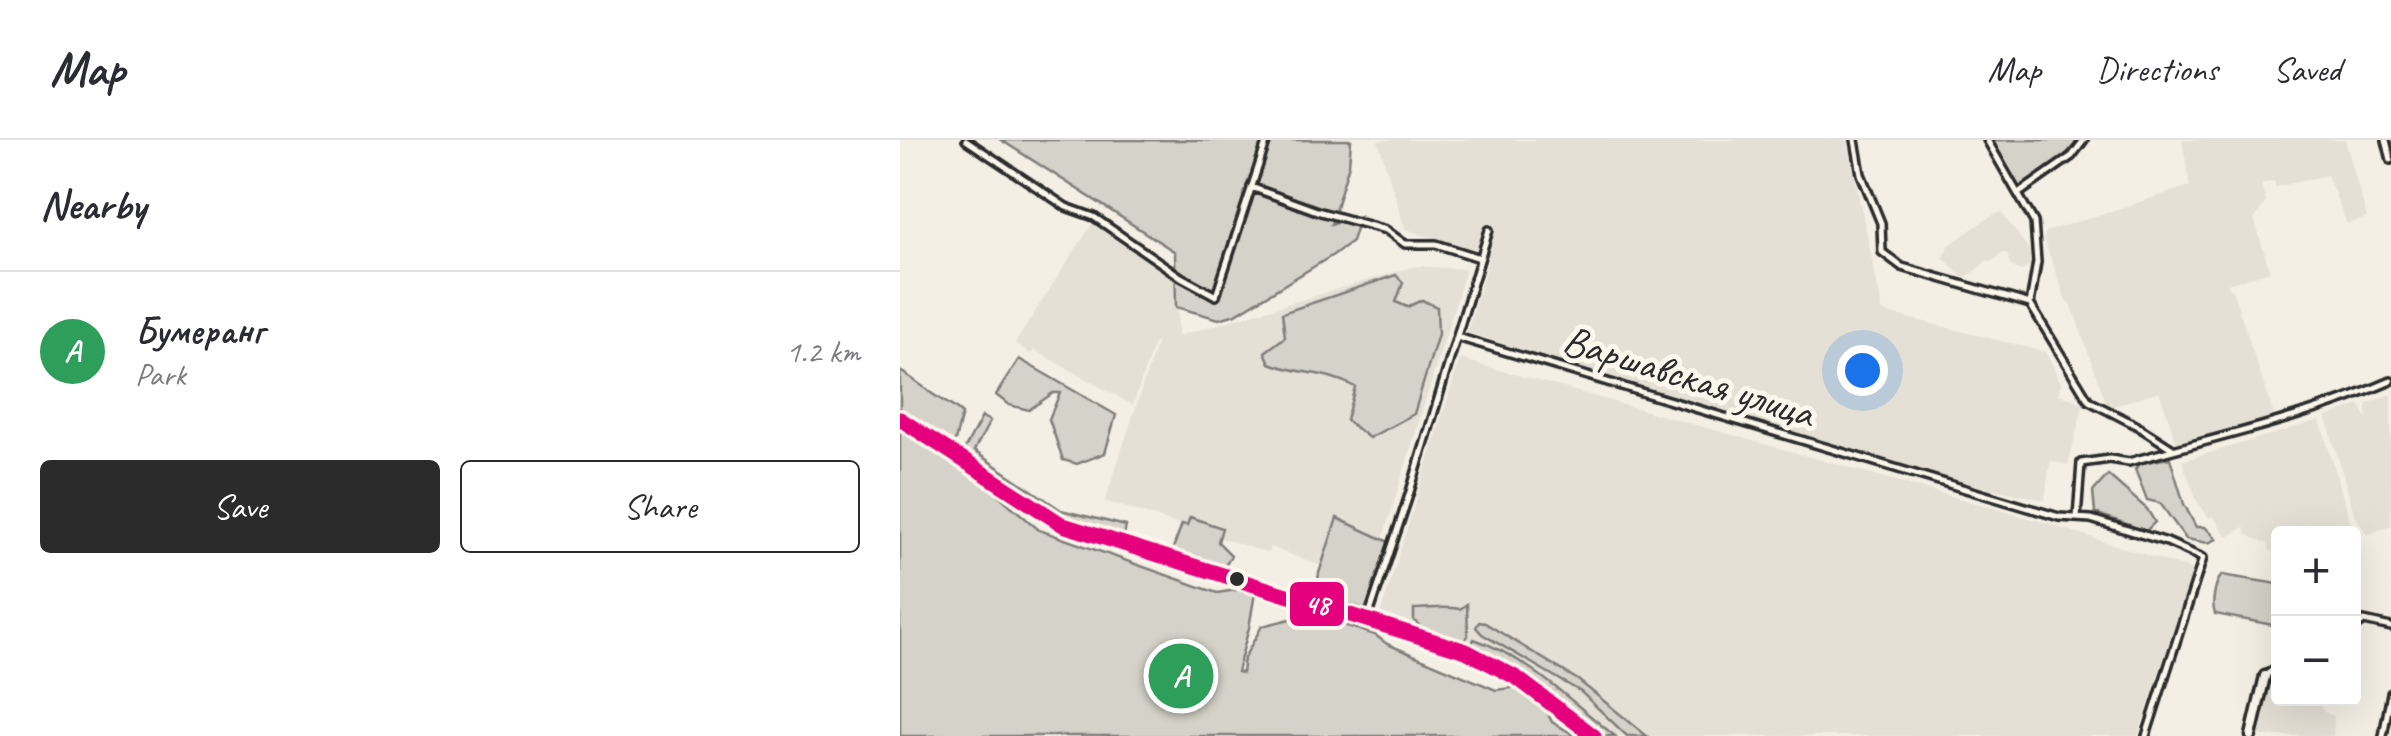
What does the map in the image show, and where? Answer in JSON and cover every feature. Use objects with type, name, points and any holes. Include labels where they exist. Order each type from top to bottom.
[{"type":"main road","points":[[900,420],[1063,524],[1490,661],[1531,686],[1594,736]]},
{"type":"street","points":[[966,140],[1066,207],[1094,218],[1216,296],[1267,140]]},
{"type":"street","points":[[1854,140],[1861,174],[1881,223],[1880,243],[1885,256],[1902,267],[2030,304]]},
{"type":"street","points":[[1987,140],[2034,222],[2037,262],[2030,304],[2089,402],[2173,449]]},
{"type":"street","points":[[2018,194],[2072,156],[2084,140]]},
{"type":"street","points":[[2388,142],[2391,160]]},
{"type":"street","points":[[1251,187],[1386,230],[1405,244],[1436,244],[1480,258]]},
{"type":"street","points":[[1367,621],[1410,495],[1489,230]]},
{"type":"street","name":"Варшавская улица","points":[[1457,337],[2060,518],[2091,519],[2129,530],[2203,558],[2146,736]]},
{"type":"street","points":[[2077,518],[2081,463],[2110,459],[2129,462],[2252,428],[2391,382]]},
{"type":"street","points":[[2361,623],[2391,627]]},
{"type":"street","points":[[2251,736],[2265,676],[2271,671]]},
{"type":"street","points":[[2383,736],[2391,693]]},
{"type":"shaded area","points":[[1001,140],[1351,140],[1349,164],[1331,224],[1360,216],[1352,241],[1333,255],[1236,314],[1219,319],[1176,307],[1175,252]]},
{"type":"shaded area","points":[[1378,140],[1847,140],[1883,312],[2046,352],[2061,383],[2058,394],[2084,403],[2068,465],[2050,461],[2045,500],[1843,457],[1467,332],[1489,257],[1405,229]]},
{"type":"shaded area","points":[[1992,140],[2078,140],[2058,161],[2020,189]]},
{"type":"shaded area","points":[[2182,140],[2345,140],[2367,218],[2347,224],[2327,175],[2276,187],[2274,181],[2261,184],[2266,202],[2254,219],[2270,271],[2227,284],[2274,415],[2177,444],[2159,391],[2108,408],[2044,240],[2045,232],[2190,186]]},
{"type":"shaded area","points":[[2001,212],[2030,251],[2029,266],[2018,270],[2003,253],[1966,278],[1960,275],[1943,257],[1948,246]]},
{"type":"shaded area","points":[[1092,224],[1178,279],[1178,336],[1416,266],[1466,269],[1369,584],[1270,547],[1268,553],[1105,501],[1157,342],[1133,405],[1015,343]]},
{"type":"shaded area","points":[[1396,275],[1403,283],[1396,302],[1407,307],[1422,300],[1437,307],[1438,334],[1414,414],[1369,438],[1346,420],[1355,387],[1270,363],[1265,352],[1285,337],[1282,313]]},
{"type":"shaded area","points":[[1019,359],[1116,415],[1105,453],[1077,464],[1063,460],[1049,419],[1060,393],[1053,393],[1029,410],[1009,405],[996,395]]},
{"type":"shaded area","points":[[1460,359],[2040,521],[2193,570],[2138,736],[1605,736],[1507,662],[1467,642],[1380,615]]},
{"type":"shaded area","points":[[900,371],[962,414],[955,441],[943,443],[931,437],[1039,530],[1217,593],[1256,587],[1237,672],[1242,673],[1244,658],[1262,626],[1310,614],[1375,635],[1387,644],[1496,690],[1534,685],[1552,722],[1576,736],[900,736],[900,431],[904,417],[900,414]]},
{"type":"shaded area","points":[[2391,394],[2391,525],[2367,535],[2354,513],[2326,417],[2360,405],[2367,418],[2367,404]]},
{"type":"shaded area","points":[[982,417],[990,421],[974,451],[1061,510],[1126,526],[1124,537],[1060,517],[962,454]]},
{"type":"shaded area","points":[[2320,420],[2352,526],[2271,526],[2270,552],[2268,544],[2247,535],[2244,527],[2227,537],[2197,501],[2182,461]]},
{"type":"shaded area","points":[[2170,458],[2184,504],[2196,527],[2205,527],[2217,539],[2208,543],[2186,539],[2160,503],[2147,500],[2135,469],[2141,463]]},
{"type":"shaded area","points":[[2108,475],[2147,509],[2155,522],[2146,531],[2095,513],[2093,492]]},
{"type":"shaded area","points":[[1190,517],[1222,528],[1218,542],[1231,555],[1224,568],[1172,551],[1182,524],[1187,525]]},
{"type":"shaded area","points":[[1337,518],[1389,542],[1366,609],[1316,594]]},
{"type":"shaded area","points":[[2222,575],[2271,583],[2271,625],[2215,614],[2217,583]]},
{"type":"shaded area","points":[[1467,604],[1468,636],[1461,644],[1431,635],[1414,621],[1414,609],[1460,609]]},
{"type":"shaded area","points":[[1479,622],[1578,680],[1647,736],[1627,736],[1581,692],[1482,634],[1476,627]]},
{"type":"shaded area","points":[[1474,639],[1531,669],[1615,736],[1599,736],[1541,688],[1470,648]]},
{"type":"shaded area","points":[[2269,684],[2271,706],[2321,706],[2334,716],[2333,736],[2255,736]]},
{"type":"transit line","name":"48","points":[[900,419],[1063,525],[1466,651],[1517,678],[1594,736]]},
{"type":"place","name":"Бумеранг","points":[[1181,676]]}]
